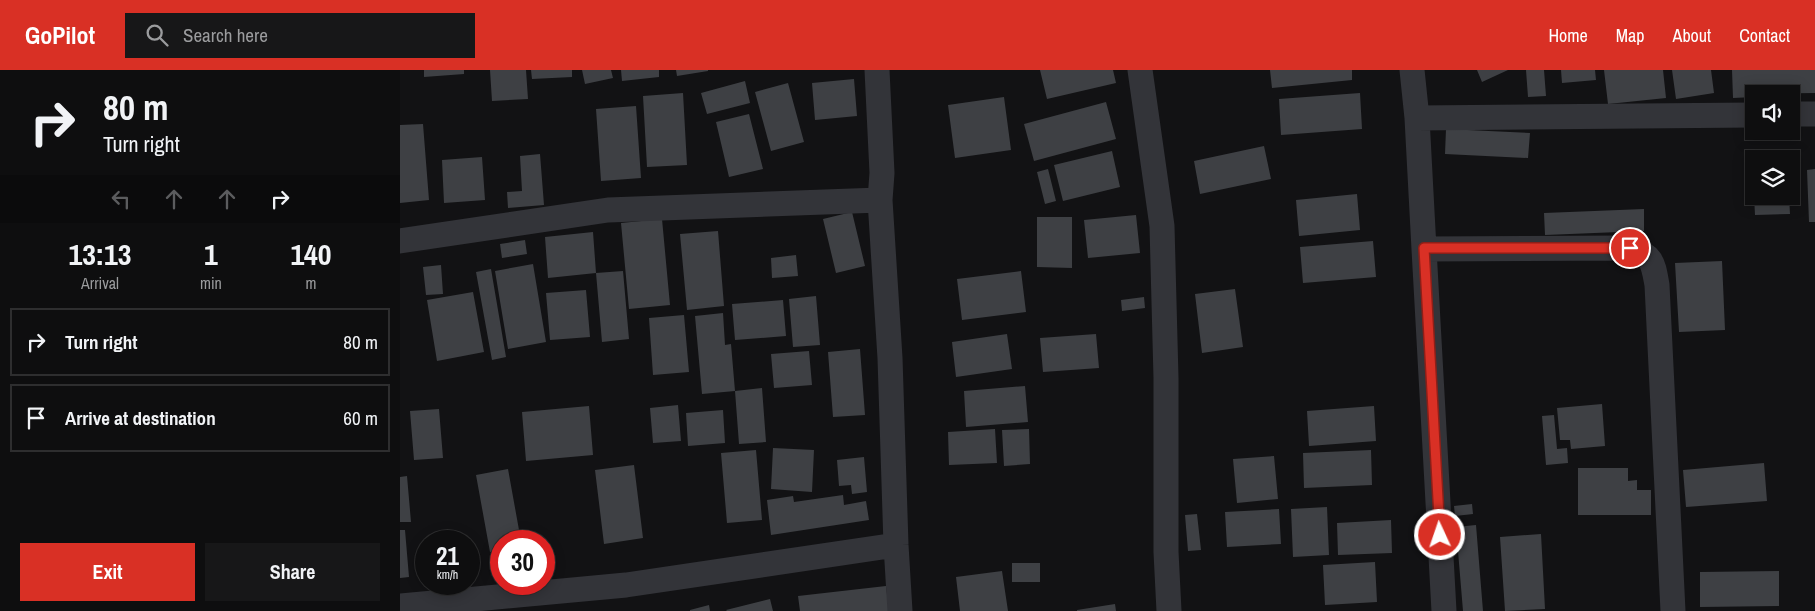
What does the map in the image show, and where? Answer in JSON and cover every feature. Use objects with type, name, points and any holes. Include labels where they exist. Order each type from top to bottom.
[{"type":"street","points":[[876,70],[882,173],[880,200],[890,358],[900,611]]},
{"type":"street","points":[[1140,70],[1162,226],[1166,378],[1166,552],[1169,611]]},
{"type":"street","points":[[1412,70],[1444,611]]},
{"type":"street","points":[[1800,114],[1815,114]]},
{"type":"street","points":[[1416,118],[1745,115]]},
{"type":"street","points":[[400,241],[608,210],[880,200]]},
{"type":"street","points":[[1424,248],[1630,248],[1643,252],[1653,263],[1657,285],[1673,611]]},
{"type":"street","points":[[400,606],[626,585],[896,545]]},
{"type":"building","points":[[424,70],[464,70],[464,74],[424,77]]},
{"type":"building","points":[[490,70],[526,70],[528,99],[492,101]]},
{"type":"building","points":[[531,70],[572,70],[572,77],[532,79]]},
{"type":"building","points":[[582,70],[611,70],[613,78],[585,84]]},
{"type":"building","points":[[621,70],[659,70],[659,77],[622,81]]},
{"type":"building","points":[[676,70],[708,70],[708,71],[677,76]]},
{"type":"building","points":[[1040,70],[1113,70],[1116,83],[1047,99]]},
{"type":"building","points":[[1270,70],[1352,70],[1352,80],[1272,88]]},
{"type":"building","points":[[1477,70],[1508,70],[1482,82]]},
{"type":"building","points":[[1526,70],[1544,70],[1546,96],[1528,97]]},
{"type":"building","points":[[1561,70],[1595,70],[1596,80],[1562,83]]},
{"type":"building","points":[[1604,70],[1663,70],[1666,98],[1608,104]]},
{"type":"building","points":[[1672,70],[1711,70],[1714,93],[1676,99]]},
{"type":"building","points":[[1732,70],[1815,70],[1815,93],[1800,93],[1800,85],[1745,85],[1745,97],[1733,98]]},
{"type":"building","points":[[854,79],[857,116],[815,120],[812,83]]},
{"type":"building","points":[[745,81],[750,103],[707,114],[701,93]]},
{"type":"building","points":[[788,83],[804,142],[771,151],[755,92]]},
{"type":"building","points":[[683,93],[687,165],[647,167],[643,96]]},
{"type":"building","points":[[1360,93],[1362,129],[1281,135],[1279,99]]},
{"type":"building","points":[[1004,97],[1011,150],[955,158],[948,105]]},
{"type":"building","points":[[1106,102],[1116,139],[1034,161],[1024,124]]},
{"type":"building","points":[[636,106],[641,178],[601,181],[596,109]]},
{"type":"building","points":[[749,114],[763,169],[729,177],[716,122]]},
{"type":"building","points":[[423,124],[429,200],[400,203],[400,125]]},
{"type":"building","points":[[1446,129],[1530,133],[1528,158],[1445,154]]},
{"type":"building","points":[[1264,146],[1271,179],[1200,194],[1194,161]]},
{"type":"building","points":[[1112,151],[1120,187],[1063,201],[1054,165]]},
{"type":"building","points":[[540,154],[544,205],[508,208],[507,192],[522,191],[520,156]]},
{"type":"building","points":[[482,157],[485,200],[444,203],[442,160]]},
{"type":"building","points":[[1048,169],[1056,201],[1045,204],[1037,172]]},
{"type":"building","points":[[1815,169],[1815,222],[1809,222],[1807,170]]},
{"type":"building","points":[[1357,194],[1360,230],[1299,236],[1296,200]]},
{"type":"building","points":[[1754,205],[1790,205],[1790,214],[1755,215]]},
{"type":"building","points":[[1644,209],[1644,231],[1545,235],[1544,213]]},
{"type":"building","points":[[852,212],[865,266],[836,273],[823,219]]},
{"type":"building","points":[[1136,215],[1140,253],[1088,258],[1084,220]]},
{"type":"building","points":[[1037,217],[1072,217],[1072,268],[1037,267]]},
{"type":"building","points":[[662,219],[670,305],[629,309],[621,223]]},
{"type":"building","points":[[718,231],[724,306],[687,310],[680,234]]},
{"type":"building","points":[[593,232],[596,273],[548,278],[545,237]]},
{"type":"building","points":[[525,240],[527,254],[502,258],[500,244]]},
{"type":"building","points":[[1373,241],[1376,277],[1303,283],[1300,247]]},
{"type":"building","points":[[796,255],[798,276],[772,278],[771,258]]},
{"type":"building","points":[[1722,261],[1725,330],[1679,332],[1675,263]]},
{"type":"building","points":[[533,264],[546,342],[508,349],[495,271]]},
{"type":"building","points":[[441,265],[443,294],[426,295],[423,267]]},
{"type":"building","points":[[491,269],[506,357],[492,360],[476,272]]},
{"type":"building","points":[[623,271],[629,339],[602,342],[596,273]]},
{"type":"building","points":[[1021,271],[1026,312],[962,320],[957,279]]},
{"type":"building","points":[[1235,289],[1243,347],[1202,353],[1195,294]]},
{"type":"building","points":[[586,290],[590,337],[550,340],[546,293]]},
{"type":"building","points":[[473,292],[484,352],[437,361],[427,300]]},
{"type":"building","points":[[816,296],[820,345],[793,347],[789,299]]},
{"type":"building","points":[[1144,297],[1145,308],[1122,311],[1121,300]]},
{"type":"building","points":[[783,300],[786,336],[735,340],[732,304]]},
{"type":"building","points":[[723,313],[725,345],[731,344],[735,391],[702,394],[695,316]]},
{"type":"building","points":[[684,315],[689,372],[653,375],[649,318]]},
{"type":"building","points":[[1007,334],[1012,369],[956,377],[952,342]]},
{"type":"building","points":[[1096,334],[1099,368],[1043,372],[1040,338]]},
{"type":"building","points":[[860,349],[865,415],[833,417],[828,352]]},
{"type":"building","points":[[809,351],[812,385],[774,388],[771,354]]},
{"type":"building","points":[[1025,386],[1028,422],[966,427],[964,391]]},
{"type":"building","points":[[762,388],[766,442],[739,444],[735,391]]},
{"type":"building","points":[[1602,404],[1605,446],[1571,449],[1570,440],[1560,440],[1557,408]]},
{"type":"building","points":[[678,405],[681,441],[653,443],[650,408]]},
{"type":"building","points":[[589,406],[593,455],[526,461],[522,412]]},
{"type":"building","points":[[1374,406],[1376,441],[1309,446],[1307,411]]},
{"type":"building","points":[[439,409],[443,458],[414,460],[410,411]]},
{"type":"building","points":[[723,410],[725,443],[688,446],[686,413]]},
{"type":"building","points":[[1554,415],[1557,449],[1567,448],[1568,463],[1546,465],[1542,416]]},
{"type":"building","points":[[995,429],[997,463],[949,465],[948,432]]},
{"type":"building","points":[[1029,429],[1030,464],[1004,466],[1002,430]]},
{"type":"building","points":[[773,448],[814,450],[812,492],[771,489]]},
{"type":"building","points":[[756,450],[762,520],[727,523],[721,453]]},
{"type":"building","points":[[1371,450],[1372,485],[1304,488],[1303,453]]},
{"type":"building","points":[[1274,456],[1278,499],[1237,503],[1233,459]]},
{"type":"building","points":[[864,457],[867,492],[852,494],[851,485],[839,486],[837,460]]},
{"type":"building","points":[[1764,463],[1767,501],[1686,507],[1683,470]]},
{"type":"building","points":[[634,465],[643,538],[604,544],[595,470]]},
{"type":"building","points":[[1578,468],[1628,468],[1628,481],[1637,480],[1637,490],[1651,490],[1651,515],[1578,515]]},
{"type":"building","points":[[508,469],[519,530],[490,530],[490,552],[476,475]]},
{"type":"building","points":[[407,476],[411,522],[400,522],[400,477]]},
{"type":"building","points":[[843,495],[844,505],[866,501],[869,520],[771,535],[767,500],[793,496],[794,502]]},
{"type":"building","points":[[1472,504],[1473,514],[1455,516],[1454,506]]},
{"type":"building","points":[[1327,507],[1329,555],[1293,557],[1291,509]]},
{"type":"building","points":[[1279,509],[1281,544],[1227,547],[1225,512]]},
{"type":"building","points":[[1197,514],[1201,550],[1188,551],[1185,515]]},
{"type":"building","points":[[1391,520],[1392,553],[1338,555],[1337,523]]},
{"type":"building","points":[[1476,525],[1483,611],[1463,611],[1456,527]]},
{"type":"building","points":[[400,530],[405,530],[409,577],[400,578]]},
{"type":"building","points":[[1541,534],[1545,609],[1505,611],[1500,537]]},
{"type":"building","points":[[1375,562],[1377,602],[1325,605],[1323,565]]},
{"type":"building","points":[[1012,563],[1040,563],[1040,582],[1012,582]]},
{"type":"building","points":[[1002,571],[1008,611],[960,611],[956,577]]},
{"type":"building","points":[[1779,571],[1779,606],[1700,607],[1700,572]]},
{"type":"building","points":[[886,586],[889,611],[800,611],[798,596]]},
{"type":"building","points":[[770,599],[773,611],[726,610]]},
{"type":"building","points":[[1115,604],[1116,611],[1077,611],[1077,610]]},
{"type":"building","points":[[709,605],[710,611],[690,611],[690,610]]},
{"type":"route","points":[[1440,535],[1424,248],[1630,248]]}]
